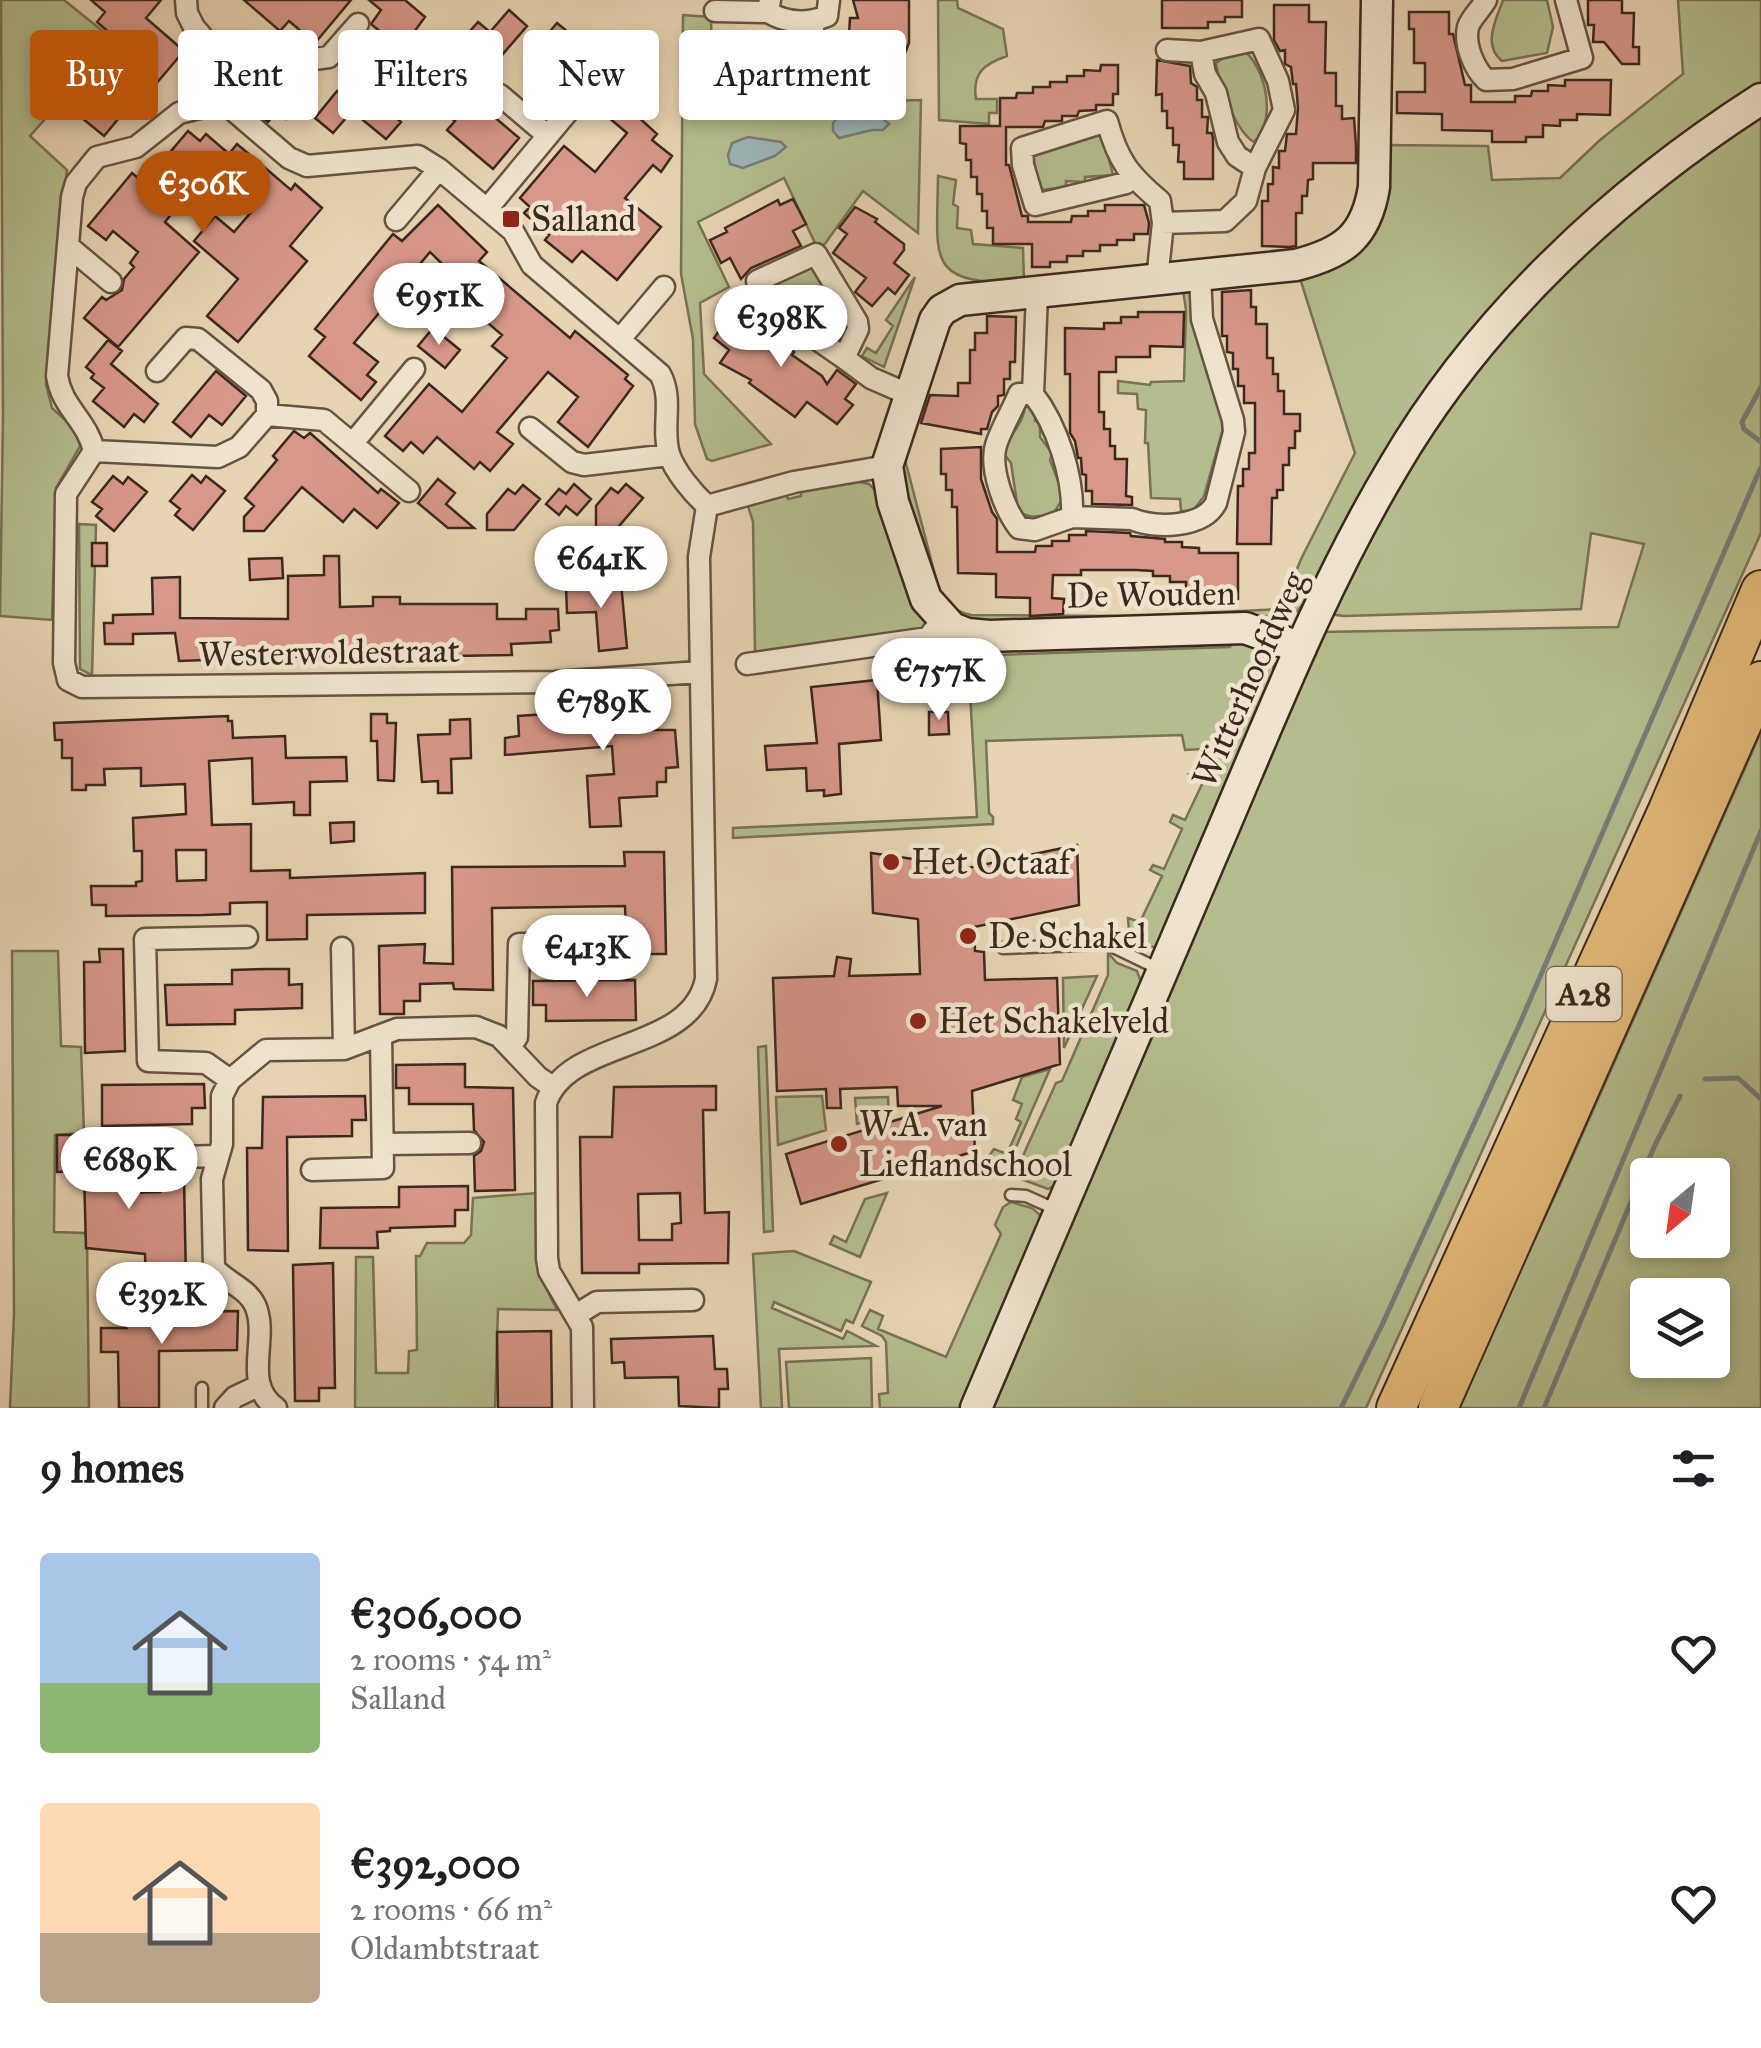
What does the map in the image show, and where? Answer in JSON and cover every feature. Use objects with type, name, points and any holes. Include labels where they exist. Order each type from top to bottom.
[{"type":"highway","name":"A28","points":[[1396,1408],[1668,810],[1761,590]]},
{"type":"highway","name":"A28","points":[[1438,1408],[1761,680]]},
{"type":"street","points":[[186,0],[187,13],[197,30]]},
{"type":"street","points":[[715,11],[769,6],[781,20],[813,21],[826,16],[829,0]]},
{"type":"street","points":[[934,638],[887,466],[930,332],[942,310],[960,300],[1296,265],[1323,258],[1349,243],[1370,209],[1374,187],[1377,0]]},
{"type":"street","points":[[1486,0],[1468,25],[1468,45],[1478,72],[1486,80],[1513,79],[1582,58],[1566,0]]},
{"type":"street","points":[[813,21],[813,30]]},
{"type":"street","points":[[318,59],[330,57],[358,24]]},
{"type":"street","points":[[1163,223],[1225,220],[1246,201],[1255,168],[1284,110],[1278,81],[1260,39],[1201,52],[1167,50]]},
{"type":"street","points":[[1201,52],[1228,142],[1237,156],[1255,168]]},
{"type":"street","points":[[503,98],[547,135]]},
{"type":"street","name":"Witterhoofdweg","points":[[976,1408],[1302,648],[1395,462],[1466,363],[1533,286],[1590,229],[1700,138],[1761,99]]},
{"type":"street","points":[[158,371],[186,338],[198,339],[262,390],[268,415],[239,447],[218,456],[94,451],[84,426],[60,396],[68,246],[76,183],[90,162],[108,152],[136,147],[178,114]]},
{"type":"street","points":[[245,120],[289,158],[307,166],[418,156],[487,209],[513,231],[532,265],[660,374],[666,385],[669,456],[694,495],[707,506]]},
{"type":"street","points":[[487,209],[561,120]]},
{"type":"street","points":[[1132,178],[1126,183],[1035,205],[1022,148],[1107,122],[1117,154],[1132,178],[1160,201],[1163,223],[1157,280]]},
{"type":"street","points":[[396,220],[439,169]]},
{"type":"street","points":[[68,246],[112,282]]},
{"type":"street","points":[[844,358],[858,329],[857,322],[816,254],[758,281],[761,300],[871,378],[910,396]]},
{"type":"street","name":"De Wouden","points":[[1033,394],[1019,394],[996,446],[996,469],[1010,516],[1019,528],[1035,530],[1072,516],[1132,519],[1140,523],[1189,522],[1210,514],[1234,420],[1202,319],[1200,275]]},
{"type":"street","points":[[620,339],[664,288]]},
{"type":"street","points":[[1037,293],[1033,394],[1049,414],[1073,498],[1072,516]]},
{"type":"street","points":[[352,443],[414,369]]},
{"type":"street","points":[[268,415],[315,417],[409,491]]},
{"type":"street","points":[[530,428],[572,462],[584,466],[669,456]]},
{"type":"street","name":"Westerwoldestraat","points":[[94,451],[66,494],[67,674],[82,696],[555,682],[699,672]]},
{"type":"street","points":[[707,506],[794,482],[887,466]]},
{"type":"street","points":[[583,1408],[582,1327],[548,1271],[546,1102],[552,1086],[572,1071],[685,1017],[703,994],[706,979],[699,557],[707,506]]},
{"type":"street","name":"De Wouden","points":[[746,664],[967,634],[1246,628],[1302,648]]},
{"type":"street","points":[[230,1080],[206,1063],[148,1061],[145,939],[247,937]]},
{"type":"street","points":[[510,1048],[518,1037],[519,944],[620,944]]},
{"type":"street","points":[[342,948],[344,1049]]},
{"type":"street","points":[[276,1408],[258,1386],[258,1315],[254,1301],[214,1268],[212,1179],[222,1144],[222,1096],[230,1080],[266,1050],[344,1049],[397,1029],[476,1028],[499,1036],[538,1077],[552,1086]]},
{"type":"street","points":[[312,1170],[383,1168],[381,1035]]},
{"type":"street","points":[[383,1144],[470,1143]]},
{"type":"street","points":[[139,1158],[218,1156]]},
{"type":"street","points":[[576,1316],[597,1302],[693,1300]]},
{"type":"street","points":[[225,1408],[234,1397],[258,1386]]},
{"type":"lane","points":[[1003,948],[1107,944],[1162,970]]},
{"type":"lane","points":[[1011,1194],[1026,1196],[1060,1212]]},
{"type":"lane","points":[[202,1388],[202,1408]]},
{"type":"green space","points":[[1,0],[64,0],[101,30],[30,30],[30,120],[44,120],[30,136],[67,170],[46,384],[52,408],[76,430],[80,446],[56,488],[52,620],[0,616]]},
{"type":"green space","points":[[938,0],[957,0],[958,8],[1003,29],[1007,56],[986,66],[976,82],[976,99],[997,99],[997,113],[989,113],[989,124],[939,120]]},
{"type":"green space","points":[[1503,0],[1547,0],[1553,27],[1547,53],[1502,61],[1496,55],[1492,32]]},
{"type":"green space","points":[[1678,0],[1761,0],[1761,83],[1684,135],[1614,190],[1550,248],[1492,310],[1439,376],[1390,448],[1344,524],[1302,606],[1296,612],[1277,616],[1119,622],[1118,617],[1280,609],[1355,453],[1299,275],[1338,262],[1384,145],[1488,146],[1492,180],[1560,178],[1600,140],[1683,74]]},
{"type":"green space","points":[[683,15],[711,17],[711,30],[683,30]]},
{"type":"green space","points":[[1246,52],[1259,72],[1266,97],[1265,122],[1254,142],[1235,118],[1216,63]]},
{"type":"green space","points":[[906,100],[921,100],[918,233],[863,191],[824,245],[815,243],[784,178],[698,222],[729,287],[700,303],[704,374],[771,444],[712,461],[707,459],[695,424],[693,339],[681,274],[682,120],[906,120]]},
{"type":"green space","points":[[1761,113],[1761,533],[1366,1408],[987,1408],[1319,632],[1618,627],[1644,544],[1591,533],[1581,609],[1344,616],[1331,610],[1410,462],[1473,373],[1519,318],[1610,227]]},
{"type":"green space","points":[[1094,128],[1103,135],[1113,175],[1085,177],[1085,182],[1066,181],[1066,187],[1041,190],[1036,186],[1033,147]]},
{"type":"green space","points":[[938,176],[956,180],[953,204],[958,207],[957,228],[971,230],[973,244],[1023,248],[1024,282],[969,279],[953,272],[944,262],[937,229]]},
{"type":"green space","points":[[809,264],[814,266],[848,323],[838,340],[772,296],[773,284]]},
{"type":"green space","points":[[915,277],[884,367],[862,356],[867,348],[876,353],[893,326],[886,320]]},
{"type":"green space","points":[[1190,289],[1224,425],[1204,496],[1193,511],[1181,511],[1180,499],[1151,498],[1146,410],[1138,409],[1137,394],[1118,393],[1118,381],[1150,385],[1184,381],[1183,290]]},
{"type":"green space","points":[[1025,405],[1035,405],[1040,437],[1052,453],[1050,460],[1064,497],[1053,514],[1030,516],[1018,510],[1011,463],[1004,454]]},
{"type":"green space","points":[[903,452],[939,590],[952,607],[971,615],[1112,616],[1111,621],[967,621],[940,606],[898,475]]},
{"type":"green space","points":[[845,479],[869,484],[880,495],[928,619],[925,627],[755,652],[753,522],[748,506],[786,495],[788,499],[801,496],[802,489]]},
{"type":"green space","points":[[79,524],[96,525],[92,675],[80,669]]},
{"type":"green space","points":[[1237,636],[1268,651],[1274,665],[1272,677],[1156,947],[1137,946],[1129,931],[1128,918],[1140,922],[1162,876],[1150,870],[1153,865],[1164,869],[1182,829],[1170,822],[1173,815],[1185,820],[1204,780],[1190,774],[1203,771],[1202,749],[1185,750],[1182,735],[986,741],[989,813],[993,824],[733,838],[733,828],[977,817],[968,656],[1230,647]]},
{"type":"green space","points":[[1761,732],[1761,1408],[1456,1408],[1559,1187]]},
{"type":"green space","points":[[12,951],[58,951],[61,1046],[81,1047],[84,1133],[55,1135],[54,1232],[85,1233],[87,1240],[89,1408],[10,1408],[14,1314]]},
{"type":"green space","points":[[1108,953],[1117,963],[1137,971],[1142,985],[1054,1186],[1048,1189],[1018,1178],[1016,1171],[1056,1083],[1062,1081],[1108,975]]},
{"type":"green space","points":[[1097,976],[1064,1048],[1063,978]]},
{"type":"green space","points":[[766,1046],[773,1231],[764,1232],[758,1047]]},
{"type":"green space","points":[[1050,1069],[1013,1154],[984,1163],[994,1149],[1007,1154],[1021,1122],[1016,1119],[1022,1104],[1013,1100],[1022,1077]]},
{"type":"green space","points":[[822,1096],[826,1130],[778,1145],[776,1097]]},
{"type":"green space","points":[[888,1097],[889,1115],[857,1124],[855,1098]]},
{"type":"green space","points":[[537,1193],[540,1276],[557,1310],[498,1309],[495,1408],[355,1408],[356,1257],[373,1257],[376,1373],[408,1373],[409,1351],[417,1350],[416,1256],[420,1256],[427,1243],[464,1243],[471,1235],[473,1198]]},
{"type":"green space","points":[[887,1193],[860,1257],[830,1244],[834,1236],[846,1242],[865,1199]]},
{"type":"green space","points":[[1011,1202],[1032,1208],[1040,1215],[1040,1223],[961,1408],[880,1408],[879,1394],[888,1393],[886,1342],[862,1326],[870,1310],[883,1316],[878,1329],[946,1357],[1001,1234],[995,1225],[1003,1207]]},
{"type":"green space","points":[[794,1251],[871,1282],[853,1323],[846,1320],[841,1331],[774,1302],[772,1308],[843,1339],[847,1331],[876,1346],[779,1349],[782,1408],[761,1408],[753,1254]]},
{"type":"green space","points":[[871,1358],[872,1408],[789,1408],[786,1362]]},
{"type":"water","points":[[884,120],[889,124],[883,130],[839,138],[833,123]]},
{"type":"water","points":[[748,137],[781,142],[786,147],[775,156],[743,168],[730,164],[732,143]]},
{"type":"building","points":[[91,0],[161,0],[146,18],[178,46],[178,58],[158,82],[158,30],[106,30],[97,22],[105,12]]},
{"type":"building","points":[[244,0],[351,0],[318,39],[318,30],[300,30],[289,21],[279,30]]},
{"type":"building","points":[[369,0],[405,0],[425,17],[415,30],[378,30],[371,24],[381,10]]},
{"type":"building","points":[[853,0],[909,0],[906,50],[906,30],[849,30],[850,18],[858,18]]},
{"type":"building","points":[[1162,0],[1242,0],[1242,17],[1208,22],[1208,28],[1162,28]]},
{"type":"building","points":[[1588,0],[1622,0],[1622,13],[1634,13],[1633,47],[1639,47],[1639,64],[1622,64],[1604,42],[1593,42],[1594,25],[1588,25]]},
{"type":"building","points":[[1274,5],[1309,5],[1309,22],[1326,22],[1325,73],[1336,73],[1336,106],[1342,106],[1342,119],[1354,118],[1356,146],[1356,163],[1313,163],[1313,179],[1308,180],[1307,196],[1302,196],[1302,213],[1296,213],[1296,246],[1290,247],[1262,246],[1262,201],[1268,201],[1268,184],[1273,184],[1273,167],[1279,168],[1279,151],[1285,151],[1287,134],[1296,134],[1298,108],[1296,84],[1291,67],[1285,64],[1285,50],[1280,51],[1274,40]]},
{"type":"building","points":[[509,10],[527,26],[503,54],[503,30],[492,30]]},
{"type":"building","points":[[1409,12],[1449,12],[1449,34],[1453,34],[1465,85],[1471,85],[1471,102],[1515,102],[1515,96],[1548,91],[1548,85],[1565,86],[1565,80],[1611,80],[1610,115],[1577,114],[1577,120],[1560,120],[1560,126],[1543,125],[1543,137],[1526,137],[1526,142],[1492,142],[1492,131],[1442,130],[1442,114],[1397,113],[1397,92],[1425,92],[1425,63],[1414,63],[1414,29],[1409,29]]},
{"type":"building","points":[[478,22],[488,30],[471,30]]},
{"type":"building","points":[[1157,60],[1190,66],[1197,100],[1202,100],[1202,117],[1208,117],[1207,133],[1212,133],[1213,179],[1184,179],[1184,162],[1178,162],[1179,145],[1173,145],[1173,128],[1167,128],[1167,111],[1162,111],[1162,94],[1156,95]]},
{"type":"building","points":[[1101,65],[1118,65],[1118,94],[1113,94],[1113,105],[1096,105],[1096,110],[1062,116],[1062,121],[1045,121],[1043,127],[1006,127],[1006,165],[1022,216],[1028,216],[1028,222],[1071,222],[1072,216],[1105,211],[1105,205],[1144,205],[1148,234],[1134,234],[1134,240],[1117,240],[1117,245],[1100,245],[1100,251],[1083,251],[1083,256],[1067,256],[1067,262],[1050,262],[1050,267],[1032,267],[1032,244],[993,244],[993,228],[987,228],[982,194],[977,194],[977,177],[971,177],[966,144],[960,143],[960,126],[1000,126],[1000,98],[1033,93],[1033,87],[1050,87],[1050,82],[1067,82],[1067,76],[1084,76],[1084,70],[1100,71]]},
{"type":"building","points":[[337,91],[338,120],[344,120],[333,133],[317,120]]},
{"type":"building","points":[[84,120],[117,120],[104,136]]},
{"type":"building","points":[[363,120],[399,120],[386,139]]},
{"type":"building","points":[[498,120],[519,138],[493,169],[447,130],[455,121]]},
{"type":"building","points":[[612,120],[642,120],[657,134],[652,140],[672,156],[661,172],[653,165],[625,198],[661,227],[617,280],[582,251],[572,262],[545,240],[549,235],[524,213],[530,207],[520,198],[564,146],[595,172],[627,133]]},
{"type":"building","points":[[188,131],[200,141],[206,134],[229,154],[237,144],[291,190],[295,184],[322,208],[290,246],[307,261],[238,342],[207,316],[238,279],[194,241],[215,216],[234,232],[252,211],[227,189],[214,205],[193,187],[165,222],[199,252],[118,347],[84,318],[102,297],[106,300],[122,290],[124,279],[134,267],[130,263],[138,252],[113,231],[106,240],[88,226],[132,173],[144,183]]},
{"type":"building","points":[[793,199],[806,224],[793,231],[801,246],[751,268],[741,279],[730,258],[721,263],[710,240],[778,200],[780,205]]},
{"type":"building","points":[[438,205],[487,252],[479,261],[570,338],[575,331],[628,375],[625,379],[633,386],[588,447],[558,422],[578,397],[548,372],[497,432],[513,444],[490,471],[480,462],[474,469],[437,437],[423,453],[411,442],[403,451],[385,436],[429,384],[462,412],[507,358],[492,346],[502,335],[466,304],[474,295],[430,252],[354,343],[378,362],[367,375],[376,382],[361,400],[309,356],[325,337],[315,329],[393,234],[402,241]]},
{"type":"building","points":[[855,207],[877,219],[875,222],[904,244],[894,263],[909,275],[895,294],[888,288],[872,306],[855,292],[866,278],[833,253],[847,234],[839,228]]},
{"type":"building","points":[[1251,290],[1256,324],[1267,324],[1267,358],[1273,358],[1278,391],[1284,391],[1284,414],[1300,414],[1295,448],[1289,448],[1289,465],[1283,465],[1283,490],[1277,490],[1277,498],[1272,498],[1271,544],[1237,544],[1238,486],[1243,486],[1243,469],[1249,469],[1249,453],[1255,453],[1255,403],[1244,403],[1244,386],[1238,386],[1233,353],[1227,352],[1227,336],[1222,336],[1222,292]]},
{"type":"building","points":[[435,299],[453,314],[444,325],[426,310]]},
{"type":"building","points":[[750,306],[767,321],[762,328],[827,384],[837,370],[856,384],[845,399],[853,405],[837,424],[807,402],[795,417],[749,383],[751,380],[720,363],[729,350],[714,338],[727,320],[735,326]]},
{"type":"building","points":[[1138,312],[1184,312],[1183,347],[1150,346],[1150,357],[1116,357],[1116,372],[1099,372],[1099,412],[1104,412],[1104,429],[1110,429],[1115,459],[1127,459],[1126,496],[1132,497],[1132,505],[1092,504],[1092,491],[1086,491],[1086,475],[1082,474],[1081,458],[1070,433],[1065,328],[1104,329],[1104,323],[1121,323],[1121,317],[1138,317]]},
{"type":"building","points":[[987,316],[1016,317],[1015,362],[1010,362],[1010,379],[1004,379],[1004,395],[998,396],[998,406],[987,429],[981,429],[981,434],[921,423],[930,395],[958,396],[958,383],[970,383],[970,350],[975,350],[975,333],[987,333]]},
{"type":"building","points":[[433,328],[460,350],[445,368],[418,346]]},
{"type":"building","points":[[108,340],[122,351],[111,364],[158,404],[144,422],[134,414],[124,427],[93,401],[104,388],[91,378],[94,374],[86,367]]},
{"type":"building","points":[[216,371],[246,396],[222,425],[209,415],[191,437],[173,422]]},
{"type":"building","points":[[294,431],[304,438],[310,433],[378,493],[381,489],[399,503],[377,528],[354,509],[343,522],[302,487],[264,531],[244,531],[244,517],[254,506],[245,498],[277,460],[273,456]]},
{"type":"building","points":[[981,447],[981,479],[997,519],[997,552],[1035,552],[1036,546],[1069,541],[1069,535],[1086,535],[1086,531],[1130,533],[1182,542],[1182,547],[1199,548],[1199,553],[1238,553],[1238,599],[1194,599],[1194,588],[1186,587],[1186,582],[1170,582],[1170,576],[1136,570],[1081,570],[1081,575],[1053,575],[1052,598],[1064,599],[1063,614],[1030,616],[1030,598],[996,597],[996,574],[958,573],[957,507],[952,507],[952,490],[946,490],[946,474],[941,474],[941,449]]},
{"type":"building","points":[[192,475],[201,483],[206,476],[225,491],[193,530],[175,515],[180,509],[170,501]]},
{"type":"building","points":[[113,476],[123,484],[128,477],[147,492],[114,531],[96,516],[102,509],[92,502]]},
{"type":"building","points":[[438,479],[455,493],[446,504],[474,528],[448,528],[418,503]]},
{"type":"building","points":[[574,484],[591,499],[577,515],[566,506],[559,515],[546,504],[559,489],[566,494]]},
{"type":"building","points":[[626,484],[643,498],[596,553],[596,506],[611,488],[618,493]]},
{"type":"building","points":[[523,485],[540,499],[514,530],[487,530],[487,514],[508,489],[515,494]]},
{"type":"building","points":[[92,543],[107,543],[107,566],[92,566]]},
{"type":"building","points":[[324,556],[339,556],[340,607],[373,606],[373,597],[400,597],[400,604],[497,604],[497,619],[526,619],[526,609],[558,609],[559,630],[550,631],[551,642],[511,644],[512,655],[454,656],[453,645],[395,646],[396,657],[179,661],[175,633],[133,634],[133,644],[105,644],[104,623],[113,623],[113,615],[153,614],[152,578],[180,577],[180,618],[288,619],[288,576],[324,575]]},
{"type":"building","points":[[282,558],[283,578],[250,580],[249,559]]},
{"type":"building","points":[[621,583],[627,648],[599,651],[596,612],[567,613],[566,586]]},
{"type":"building","points":[[960,659],[961,701],[943,702],[942,667],[950,667]]},
{"type":"building","points":[[877,680],[881,740],[839,744],[841,794],[824,796],[824,790],[807,791],[806,768],[767,770],[765,746],[817,743],[811,687]]},
{"type":"building","points":[[633,708],[634,730],[675,730],[678,767],[666,768],[666,782],[657,782],[657,796],[619,798],[621,826],[590,827],[587,776],[614,774],[612,746],[505,755],[505,738],[519,736],[518,716]]},
{"type":"building","points":[[929,712],[948,712],[949,734],[929,735]]},
{"type":"building","points":[[371,714],[387,714],[387,723],[396,723],[394,781],[378,780],[377,741],[371,741]]},
{"type":"building","points":[[228,716],[233,738],[285,736],[286,758],[346,757],[347,781],[310,782],[310,815],[294,815],[294,802],[253,804],[252,758],[209,761],[212,825],[251,824],[251,871],[290,870],[290,878],[425,873],[425,913],[307,915],[307,939],[267,940],[267,902],[230,903],[230,914],[106,916],[106,905],[92,905],[91,886],[136,886],[136,882],[142,881],[142,851],[134,851],[133,818],[186,814],[185,784],[141,786],[141,768],[104,769],[105,785],[72,790],[72,758],[62,758],[62,740],[55,740],[54,723]],"holes":[[[176,850],[206,850],[206,880],[177,881]]]},
{"type":"building","points":[[470,719],[471,758],[451,759],[452,793],[438,793],[438,781],[422,782],[418,735],[450,734],[450,720]]},
{"type":"building","points":[[354,822],[354,841],[331,843],[330,823]]},
{"type":"building","points":[[1077,845],[1079,905],[974,927],[975,951],[984,952],[985,980],[1057,978],[1060,1064],[972,1091],[975,1151],[801,1204],[786,1154],[942,1106],[898,1106],[897,1087],[840,1089],[841,1108],[827,1108],[826,1089],[777,1091],[773,978],[834,976],[837,957],[851,959],[849,976],[920,974],[918,919],[873,913],[871,853],[963,869]]},
{"type":"building","points":[[624,852],[664,852],[666,954],[642,954],[642,941],[633,941],[626,932],[625,906],[492,908],[493,990],[454,989],[453,983],[420,984],[420,1001],[404,1001],[404,1014],[380,1014],[379,946],[425,944],[424,963],[453,964],[452,867],[625,866]]},
{"type":"building","points":[[99,949],[123,949],[125,1051],[85,1053],[84,962],[100,962]]},
{"type":"building","points":[[289,969],[289,985],[302,984],[302,1008],[235,1010],[235,1024],[167,1025],[165,985],[232,984],[232,970]]},
{"type":"building","points":[[635,980],[636,1020],[546,1021],[546,1005],[533,1005],[533,981]]},
{"type":"building","points":[[465,1064],[465,1087],[513,1088],[515,1190],[475,1191],[474,1156],[484,1142],[474,1130],[473,1104],[409,1104],[409,1088],[396,1088],[396,1065]]},
{"type":"building","points":[[204,1084],[205,1108],[192,1108],[192,1124],[102,1126],[102,1085]]},
{"type":"building","points":[[716,1086],[716,1110],[703,1110],[705,1213],[729,1212],[728,1263],[639,1264],[639,1273],[582,1273],[580,1137],[612,1137],[614,1087]],"holes":[[[680,1193],[681,1223],[672,1224],[672,1240],[639,1240],[638,1194]]]},
{"type":"building","points":[[365,1096],[366,1120],[352,1120],[352,1136],[287,1137],[288,1251],[248,1250],[247,1148],[262,1148],[263,1097]]},
{"type":"building","points":[[57,1135],[72,1135],[72,1147],[108,1146],[108,1160],[124,1160],[124,1193],[160,1192],[160,1179],[184,1178],[186,1281],[146,1282],[145,1254],[86,1248],[84,1171],[57,1172]]},
{"type":"building","points":[[468,1186],[468,1210],[455,1210],[455,1226],[390,1228],[377,1232],[378,1248],[320,1248],[321,1208],[399,1207],[399,1187]]},
{"type":"building","points":[[333,1263],[335,1388],[319,1388],[319,1401],[295,1401],[293,1265]]},
{"type":"building","points":[[238,1311],[237,1350],[159,1351],[159,1408],[119,1408],[118,1352],[101,1352],[101,1328],[126,1328],[112,1312]]},
{"type":"building","points":[[551,1331],[552,1408],[498,1408],[497,1332]]},
{"type":"building","points":[[713,1336],[715,1369],[727,1369],[728,1389],[719,1389],[719,1408],[679,1406],[678,1377],[625,1378],[624,1362],[612,1363],[611,1339]]},
{"type":"waterway","points":[[1761,387],[1742,422],[1744,429],[1761,442]]},
{"type":"waterway","points":[[1341,1408],[1520,1023],[1761,467]]},
{"type":"waterway","points":[[1519,1408],[1761,831]]},
{"type":"waterway","points":[[1705,1079],[1738,1078],[1761,1099]]},
{"type":"waterway","points":[[1544,1408],[1655,1145],[1680,1096]]},
{"type":"place","name":"Salland","points":[[511,219]]},
{"type":"place","name":"Het Octaaf","points":[[891,862]]},
{"type":"place","name":"De Schakel","points":[[968,936]]},
{"type":"place","name":"Het Schakelveld","points":[[918,1021]]},
{"type":"place","name":"W.A. van Lieflandschool","points":[[839,1144]]}]
